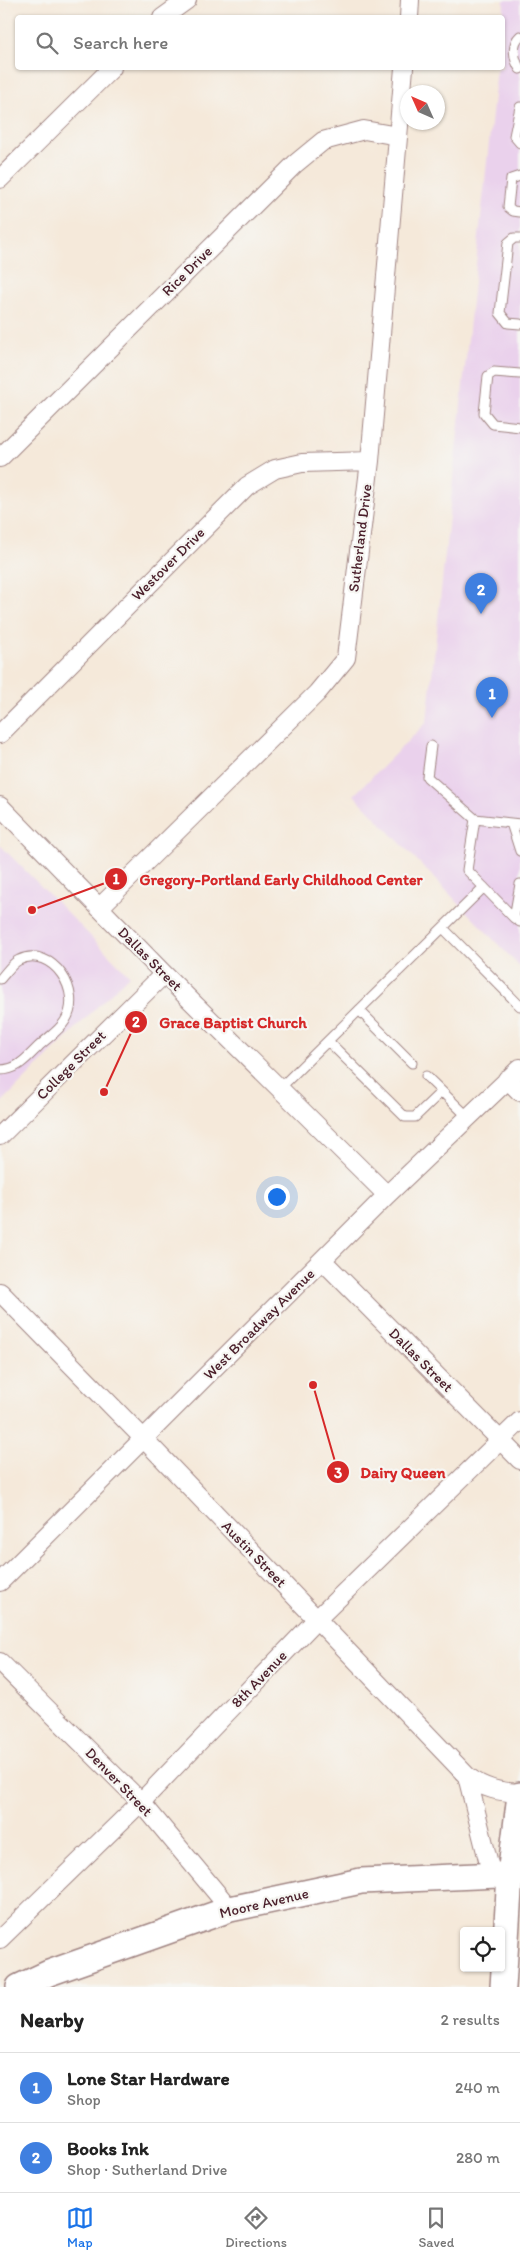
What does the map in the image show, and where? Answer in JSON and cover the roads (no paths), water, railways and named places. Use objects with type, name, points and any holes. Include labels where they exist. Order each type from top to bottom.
[{"type":"main road","points":[[503,1987],[514,1920],[507,1875],[520,1799]]},
{"type":"main road","name":"Moore Avenue","points":[[19,1987],[53,1980],[230,1909],[361,1882],[507,1875]]},
{"type":"street","points":[[166,15],[187,0]]},
{"type":"street","points":[[410,0],[410,15]]},
{"type":"street","points":[[0,179],[110,70]]},
{"type":"street","name":"Sutherland Drive","points":[[99,908],[317,693],[346,658],[370,461],[404,70]]},
{"type":"street","name":"Rice Drive","points":[[0,458],[309,152],[323,141],[364,130],[398,136]]},
{"type":"street","name":"Westover Drive","points":[[0,734],[247,486],[275,469],[302,463],[370,461]]},
{"type":"street","name":"Dallas Street","points":[[0,806],[164,974],[386,1195]]},
{"type":"street","name":"College Street","points":[[0,1136],[164,974]]},
{"type":"street","points":[[514,1074],[520,1092]]},
{"type":"street","name":"West Broadway Avenue","points":[[0,1582],[386,1195],[514,1074]]},
{"type":"street","name":"Dallas Street","points":[[322,1260],[520,1460]]},
{"type":"street","name":"Austin Street","points":[[0,1292],[468,1776],[480,1786],[520,1799]]},
{"type":"street","name":"8th Avenue","points":[[0,1939],[141,1802],[317,1619],[520,1421]]},
{"type":"street","name":"Denver Street","points":[[0,1662],[141,1802],[230,1909]]},
{"type":"street","points":[[468,1776],[507,1875]]},
{"type":"lane","points":[[519,36],[515,42],[514,60],[520,69]]},
{"type":"lane","points":[[520,107],[514,136],[520,143]]},
{"type":"lane","points":[[520,176],[511,179],[508,207],[513,211],[520,212]]},
{"type":"lane","points":[[520,238],[514,238],[508,242],[500,314],[508,323],[520,324]]},
{"type":"lane","points":[[520,374],[494,372],[488,376],[484,413],[493,424],[520,427]]},
{"type":"lane","points":[[430,746],[427,777],[475,819],[516,823],[520,851]]},
{"type":"lane","points":[[475,819],[467,870],[517,920]]},
{"type":"lane","points":[[517,920],[520,884]]},
{"type":"lane","points":[[279,1089],[484,887]]},
{"type":"lane","points":[[443,928],[520,1006]]},
{"type":"lane","points":[[0,979],[18,960],[35,956],[49,962],[62,974],[70,992],[72,1006],[65,1021],[18,1066],[0,1070]]},
{"type":"lane","points":[[359,1010],[412,1063]]},
{"type":"lane","points":[[328,1041],[405,1117],[415,1117],[441,1092]]},
{"type":"lane","points":[[426,1076],[468,1118]]},
{"type":"place","name":"Books Ink","points":[[481,614]]},
{"type":"place","name":"Lone Star Hardware","points":[[492,718]]},
{"type":"place","name":"Gregory-Portland Early Childhood Center","points":[[32,910]]},
{"type":"place","name":"Grace Baptist Church","points":[[104,1092]]},
{"type":"place","name":"Dairy Queen","points":[[313,1385]]}]
